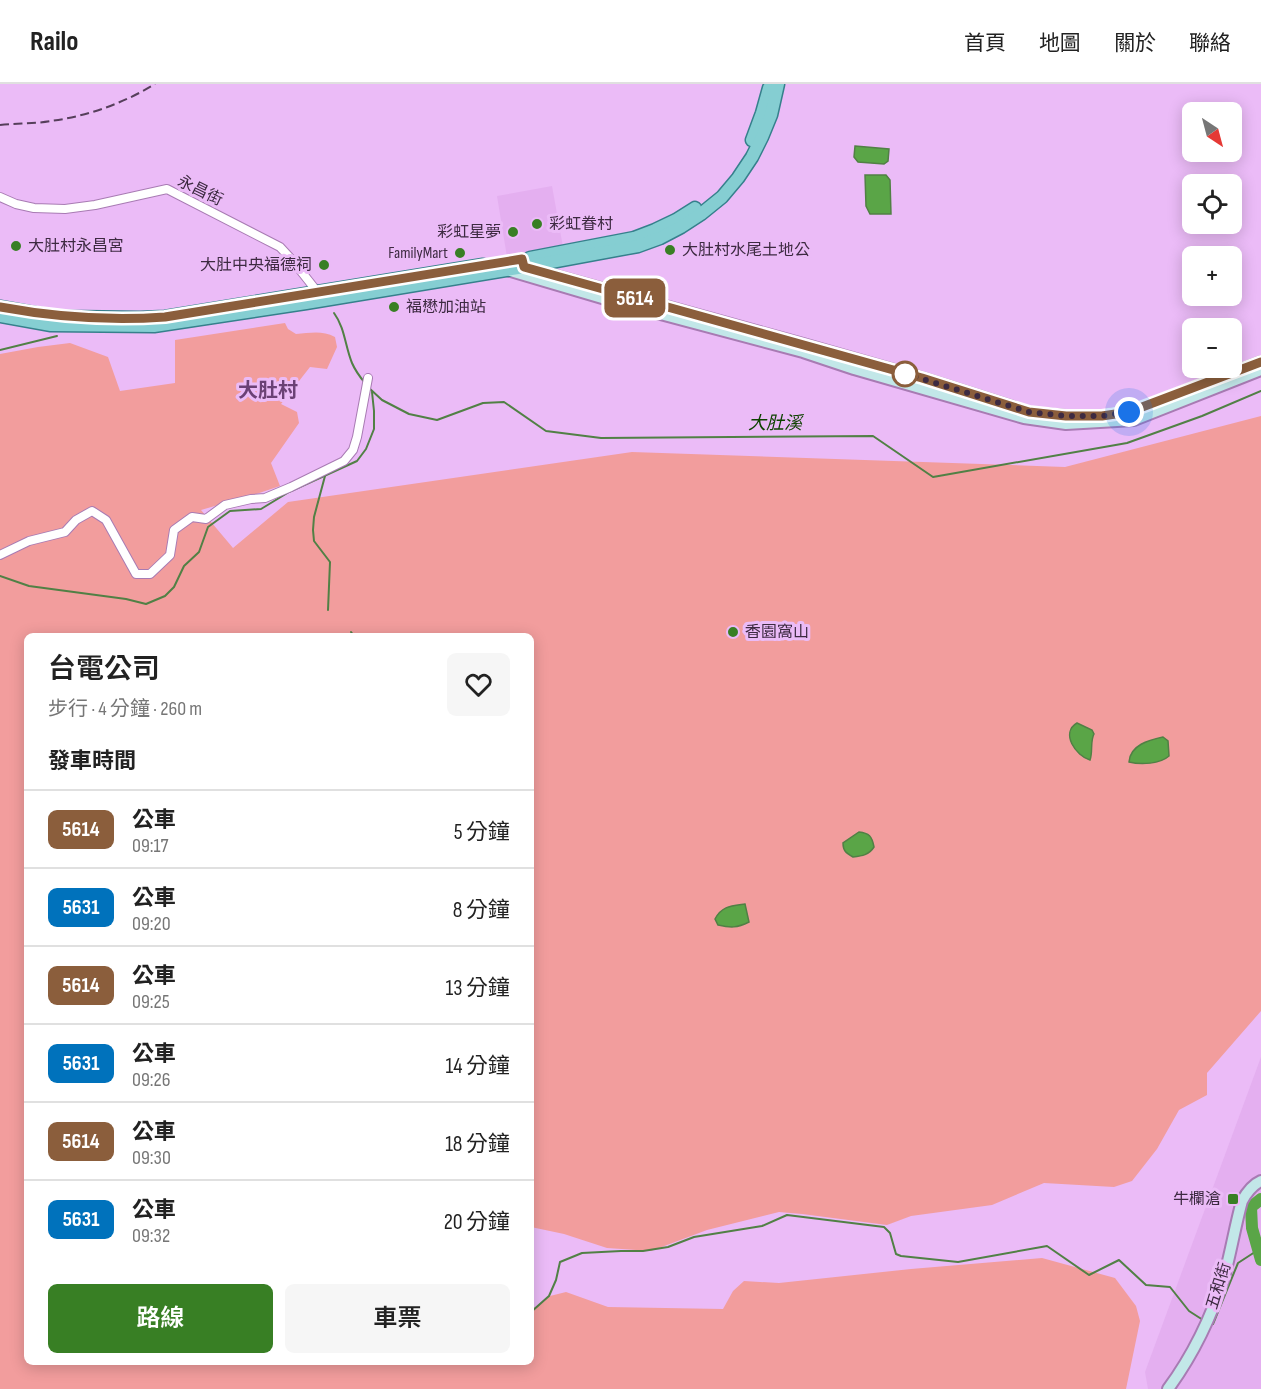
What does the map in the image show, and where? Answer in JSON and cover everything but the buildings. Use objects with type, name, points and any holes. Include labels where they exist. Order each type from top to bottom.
[{"type":"main road","points":[[613,247],[676,220],[696,208],[716,191],[732,173],[755,134],[770,84]]},
{"type":"main road","points":[[0,316],[51,325],[165,317],[321,296],[613,247],[638,246],[660,238],[701,214],[738,178],[757,147],[771,116],[778,84]]},
{"type":"main road","points":[[523,263],[568,260],[587,252]]},
{"type":"main road","points":[[566,279],[562,274],[562,267],[568,260]]},
{"type":"main road","points":[[523,263],[566,279],[922,378],[1029,412],[1066,416],[1102,416],[1129,412],[1261,362]]},
{"type":"main road","points":[[506,266],[561,287],[803,352],[1024,418],[1066,424],[1134,420],[1261,370]]},
{"type":"main road","points":[[0,307],[106,321]]},
{"type":"main road","name":"五和街","points":[[1168,1389],[1186,1364],[1208,1321],[1224,1276],[1242,1201],[1246,1193],[1261,1181]]},
{"type":"street","name":"永昌街","points":[[0,197],[34,208],[65,209],[95,205],[167,189],[280,247],[321,296]]},
{"type":"street","points":[[0,555],[29,541],[65,532],[76,520],[92,511],[106,520],[135,574],[150,574],[170,555],[174,530],[192,517],[206,519],[225,505],[265,498],[344,461],[353,450],[368,380]]},
{"type":"shaded area","points":[[855,146],[889,149],[888,161],[884,164],[858,162],[854,157]]},
{"type":"shaded area","points":[[865,175],[886,175],[890,180],[891,214],[870,214],[866,206]]},
{"type":"shaded area","points":[[552,186],[563,247],[507,257],[497,196]]},
{"type":"shaded area","points":[[285,323],[288,329],[296,334],[321,333],[335,337],[337,347],[327,369],[310,367],[281,404],[297,412],[299,423],[271,463],[280,486],[201,510],[233,548],[288,502],[632,452],[1065,467],[1261,416],[1261,1011],[1207,1073],[1207,1095],[1179,1110],[1157,1149],[1132,1181],[1114,1187],[1044,1183],[992,1205],[911,1216],[887,1225],[779,1212],[707,1230],[651,1251],[607,1248],[564,1234],[534,1228],[534,633],[24,633],[24,1365],[534,1365],[534,1308],[550,1296],[566,1292],[608,1307],[723,1309],[733,1291],[744,1281],[779,1283],[1042,1258],[1115,1278],[1136,1306],[1140,1321],[1126,1389],[0,1389],[0,354],[70,343],[108,357],[120,391],[175,383],[175,340]]},
{"type":"shaded area","points":[[1077,723],[1092,730],[1094,734],[1090,760],[1080,754],[1072,744],[1070,732]]},
{"type":"shaded area","points":[[1163,737],[1168,741],[1169,756],[1165,759],[1150,763],[1129,762],[1130,756],[1137,747]]},
{"type":"shaded area","points":[[859,832],[870,836],[874,847],[865,855],[853,857],[845,852],[843,843]]},
{"type":"shaded area","points":[[745,904],[749,922],[734,927],[718,925],[715,919],[721,911],[731,906]]},
{"type":"shaded area","points":[[1261,1057],[1261,1389],[1148,1389],[1145,1372]]},
{"type":"waterway","name":"大肚溪","points":[[334,313],[352,363],[365,383]]},
{"type":"waterway","name":"大肚溪","points":[[0,350],[57,336]]},
{"type":"waterway","name":"大肚溪","points":[[369,388],[382,400],[409,414],[437,420],[483,403],[504,402],[546,431],[601,438],[873,436],[933,477],[1127,443],[1202,416],[1261,391]]},
{"type":"waterway","points":[[0,576],[29,586],[126,599],[146,604],[165,596],[174,587],[184,566],[199,552],[208,527],[230,511],[261,509],[289,492],[357,461],[366,449],[374,429],[372,392]]},
{"type":"waterway","points":[[325,476],[314,517],[313,530],[314,541],[330,562],[328,610]]},
{"type":"waterway","points":[[1261,1199],[1251,1207],[1252,1228],[1261,1260]]},
{"type":"waterway","points":[[534,1309],[549,1296],[560,1262],[582,1253],[643,1251],[668,1247],[694,1237],[762,1226],[787,1215],[884,1227],[890,1233],[896,1254],[901,1256],[958,1262],[1047,1246],[1089,1275],[1119,1260],[1146,1285],[1170,1287],[1189,1311],[1203,1320]]},
{"type":"waterway","points":[[1213,1324],[1238,1263],[1258,1250]]},
{"type":"railway","points":[[0,125],[45,122],[78,116],[118,103],[155,84]]},
{"type":"bus line","name":"5614","points":[[0,307],[65,317],[165,317],[522,259],[524,267],[922,378],[1029,412],[1066,416],[1102,416],[1129,412],[1261,362]]},
{"type":"place","name":"彩虹眷村","points":[[537,224]]},
{"type":"place","name":"彩虹星夢","points":[[513,232]]},
{"type":"place","name":"大肚村永昌宮","points":[[16,246]]},
{"type":"place","name":"大肚村水尾土地公","points":[[670,250]]},
{"type":"place","name":"FamilyMart","points":[[460,253]]},
{"type":"place","name":"大肚中央福德祠","points":[[324,265]]},
{"type":"place","name":"福懋加油站","points":[[394,307]]},
{"type":"place","name":"香園窩山","points":[[733,632]]},
{"type":"place","name":"牛欄滄","points":[[1233,1199]]},
{"type":"district","name":"大肚村","points":[[268,391]]},
{"type":"route","points":[[905,374],[900,372],[1029,412],[1066,416],[1102,416],[1129,412]]}]
